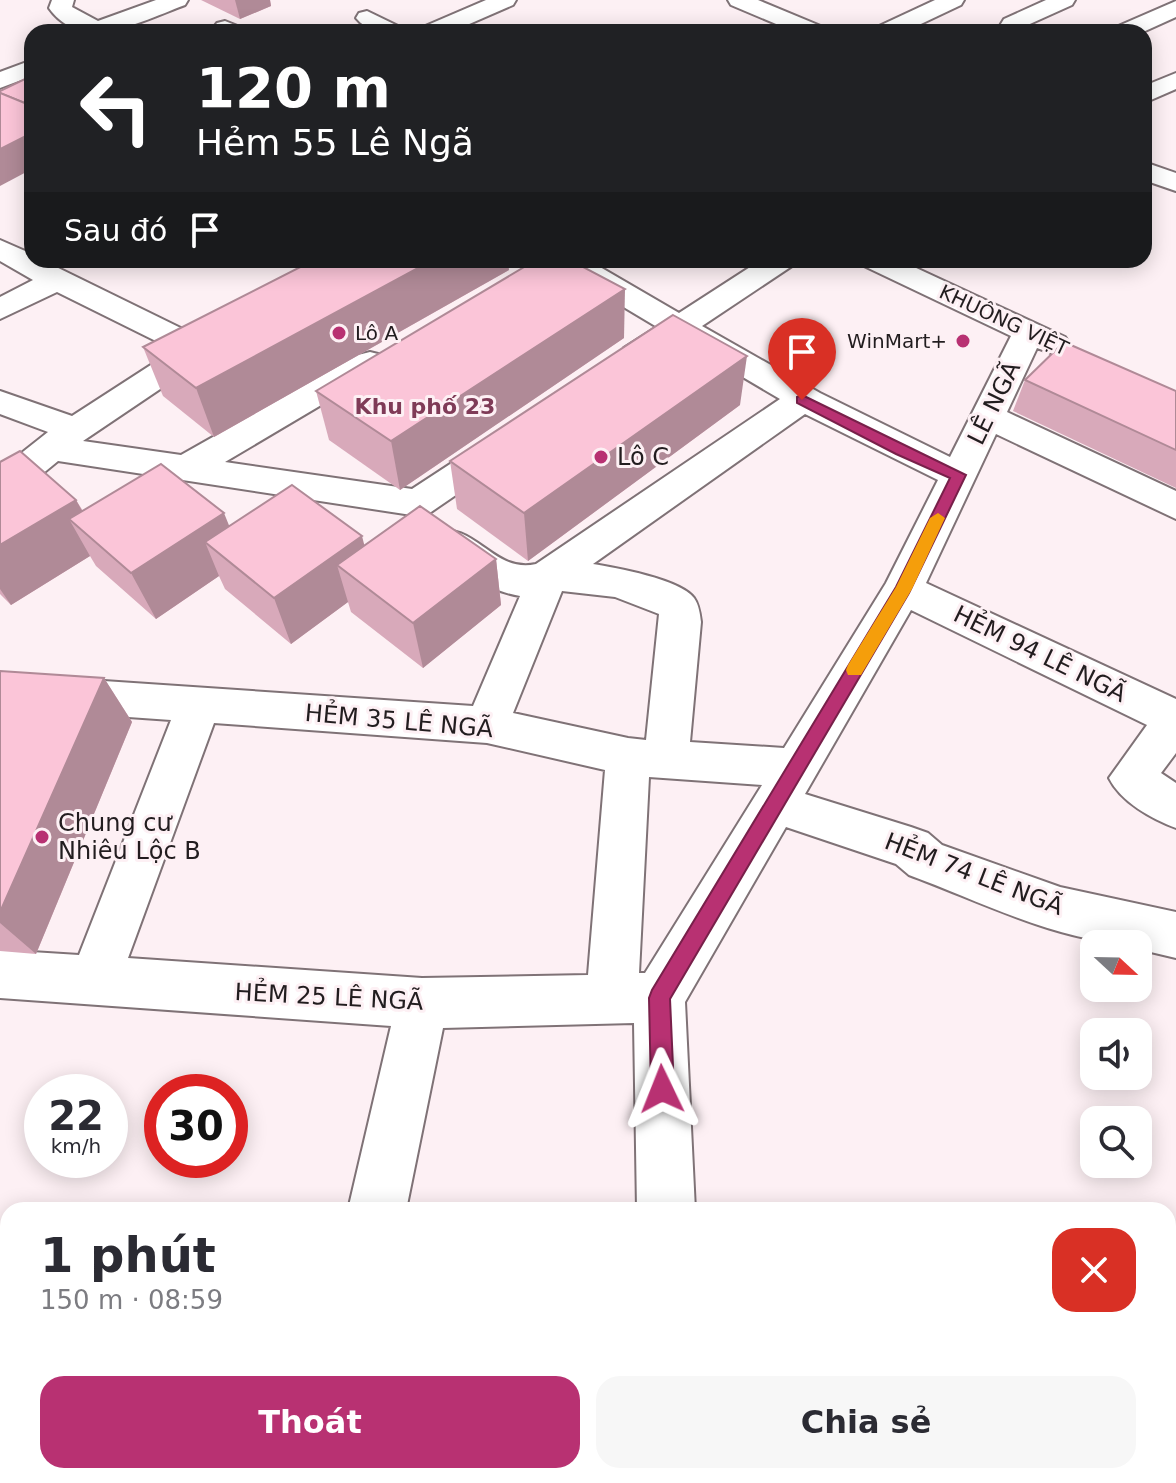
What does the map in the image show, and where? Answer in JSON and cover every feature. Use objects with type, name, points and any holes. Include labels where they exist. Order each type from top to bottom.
[{"type":"street","points":[[63,0],[60,8],[63,14],[84,24]]},
{"type":"street","points":[[116,24],[177,0]]},
{"type":"street","points":[[449,24],[505,0]]},
{"type":"street","points":[[739,0],[796,24]]},
{"type":"street","points":[[910,0],[943,5]]},
{"type":"street","points":[[1012,24],[1064,0]]},
{"type":"street","points":[[447,5],[470,15]]},
{"type":"street","points":[[902,24],[943,5]]},
{"type":"street","points":[[1141,24],[1176,8]]},
{"type":"street","points":[[367,18],[378,24]]},
{"type":"street","points":[[1152,91],[1176,80]]},
{"type":"street","points":[[1152,173],[1176,183]]},
{"type":"street","points":[[0,247],[24,234]]},
{"type":"street","points":[[0,247],[24,261]]},
{"type":"street","points":[[36,268],[196,348]]},
{"type":"street","points":[[567,268],[679,326],[802,400],[901,451],[958,475]]},
{"type":"street","points":[[603,377],[769,268]]},
{"type":"street","name":"KHUÔNG VIỆT","points":[[892,268],[1084,358]]},
{"type":"street","points":[[0,310],[56,280]]},
{"type":"street","points":[[0,489],[63,439],[196,348],[230,331]]},
{"type":"street","name":"LÊ NGÃ","points":[[636,998],[786,786],[903,589],[1029,332]]},
{"type":"street","points":[[185,469],[396,347]]},
{"type":"street","points":[[418,503],[440,537],[497,573],[511,580],[529,582],[548,576],[802,400]]},
{"type":"street","points":[[0,402],[63,439],[185,469],[418,503],[525,431]]},
{"type":"street","points":[[987,416],[1176,506]]},
{"type":"street","points":[[487,725],[548,576]]},
{"type":"street","points":[[548,576],[587,579],[664,597],[678,606],[681,622],[647,758],[636,998],[665,1202]]},
{"type":"street","name":"HẺM 94 LÊ NGÃ","points":[[903,589],[1176,719],[1132,778],[1176,808]]},
{"type":"street","name":"HẺM 35 LÊ NGÃ","points":[[0,691],[487,725],[786,786]]},
{"type":"street","points":[[95,980],[198,707]]},
{"type":"street","name":"HẺM 74 LÊ NGÃ","points":[[786,786],[911,848],[926,860],[1060,909],[1176,935]]},
{"type":"street","name":"HẺM 25 LÊ NGÃ","points":[[0,974],[422,1003],[636,998]]},
{"type":"street","points":[[379,1202],[422,1003]]},
{"type":"building","points":[[24,79],[24,103],[0,93]]},
{"type":"building","points":[[0,93],[24,103],[24,137],[0,149]]},
{"type":"building","points":[[298,268],[418,268],[196,388],[143,347]]},
{"type":"building","points":[[523,268],[585,268],[625,289],[391,441],[316,391]]},
{"type":"building","points":[[673,315],[747,356],[524,513],[450,461]]},
{"type":"building","points":[[1064,342],[1176,391],[1176,450],[1025,380]]},
{"type":"building","points":[[20,451],[76,500],[0,545],[0,462]]},
{"type":"building","points":[[161,464],[224,513],[131,573],[69,519]]},
{"type":"building","points":[[292,485],[362,536],[274,598],[205,542]]},
{"type":"building","points":[[420,506],[496,559],[413,623],[337,565]]},
{"type":"building","points":[[0,671],[104,678],[0,912]]},
{"type":"slow traffic","points":[[855,670],[903,589],[938,518]]},
{"type":"place","name":"Lô A","points":[[339,333]]},
{"type":"place","name":"WinMart+","points":[[963,341]]},
{"type":"place","name":"Lô C","points":[[601,457]]},
{"type":"place","name":"Chung cư Nhiêu Lộc B","points":[[42,837]]},
{"type":"district","name":"Khu phố 23","points":[[425,406]]},
{"type":"route","points":[[662,1089],[659,998],[903,589],[958,475],[901,451],[802,400]]}]
